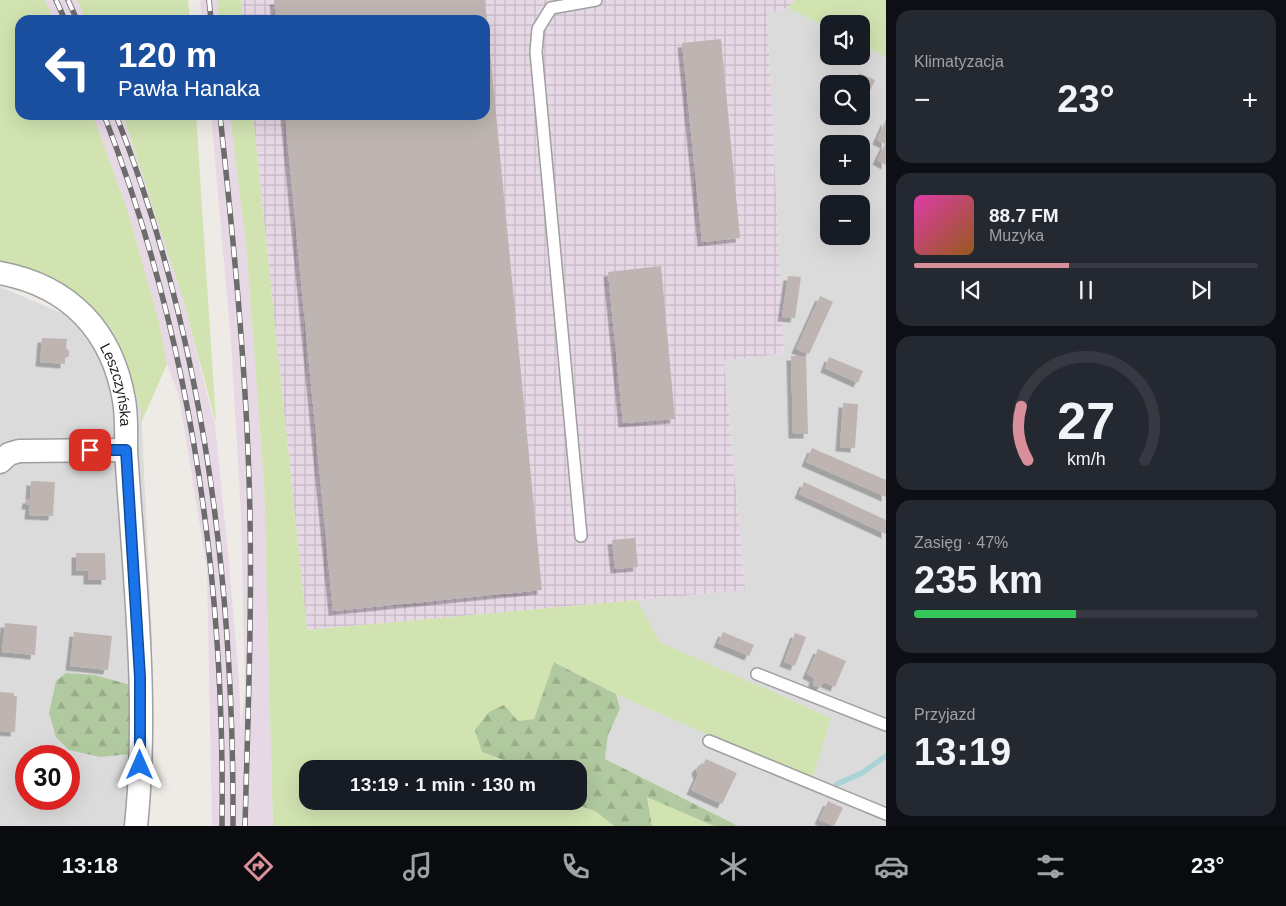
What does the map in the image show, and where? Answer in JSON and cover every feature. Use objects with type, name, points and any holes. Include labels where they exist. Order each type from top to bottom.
[{"type":"street","name":"Leszczyńska","points":[[0,273],[26,281],[64,298],[78,309],[92,324],[109,354],[120,385],[126,414],[126,450],[141,693],[140,787],[136,826]]},
{"type":"street","points":[[0,462],[9,454],[19,451],[126,450]]},
{"type":"lane","points":[[581,536],[536,52],[538,29],[551,8],[596,0]]},
{"type":"lane","points":[[757,674],[886,725]]},
{"type":"lane","points":[[709,741],[886,814]]},
{"type":"shaded area","points":[[45,0],[77,0],[84,15],[52,15]]},
{"type":"shaded area","points":[[200,0],[217,0],[218,15],[202,15]]},
{"type":"shaded area","points":[[241,0],[795,0],[788,8],[767,13],[784,353],[724,361],[745,590],[307,630],[254,120],[490,120],[490,15],[242,15]]},
{"type":"shaded area","points":[[788,8],[820,24],[820,65],[870,65],[870,49],[886,57],[886,826],[738,826],[605,759],[608,735],[620,709],[616,694],[812,781],[831,718],[660,642],[637,600],[745,589],[724,361],[784,353],[767,12]]},
{"type":"shaded area","points":[[95,120],[125,120],[183,299],[215,426],[229,563],[241,729],[245,690],[241,515],[231,340],[211,120],[231,120],[246,243],[264,482],[273,826],[212,826],[207,570],[179,396],[167,364],[158,318],[128,212]]},
{"type":"shaded area","points":[[0,287],[71,317],[95,310],[125,359],[141,410],[152,638],[142,826],[0,826]]},
{"type":"green space","points":[[0,0],[45,0],[52,15],[15,15],[15,120],[95,120],[128,212],[158,318],[167,364],[141,423],[141,410],[125,359],[95,310],[41,276],[0,266]]},
{"type":"green space","points":[[77,0],[188,0],[190,15],[84,15]]},
{"type":"green space","points":[[217,0],[241,0],[242,15],[218,15]]},
{"type":"green space","points":[[795,0],[886,0],[886,57],[870,49],[870,15],[820,15],[820,24],[788,8]]},
{"type":"green space","points":[[125,120],[196,120],[216,423],[183,299]]},
{"type":"green space","points":[[231,120],[254,120],[307,630],[637,600],[660,642],[831,718],[812,781],[616,694],[555,662],[534,719],[518,721],[482,752],[500,760],[299,760],[299,810],[587,810],[587,808],[595,811],[614,826],[273,826],[264,482],[246,243]]},
{"type":"green space","points":[[554,662],[616,694],[620,709],[608,735],[605,759],[738,826],[714,826],[647,797],[652,826],[614,826],[595,811],[587,808],[587,760],[503,760],[482,752],[475,730],[489,712],[504,705],[518,721],[534,719]]},
{"type":"green space","points":[[66,673],[95,675],[130,685],[131,754],[100,757],[80,752],[80,745],[64,745],[56,737],[49,713],[56,681]]},
{"type":"green space","points":[[647,796],[714,826],[652,826]]},
{"type":"building","points":[[274,0],[485,0],[486,15],[276,15]]},
{"type":"building","points":[[721,39],[740,238],[702,242],[682,43]]},
{"type":"building","points":[[490,52],[542,590],[333,611],[285,120],[490,120]]},
{"type":"building","points":[[870,78],[875,80],[870,91]]},
{"type":"building","points":[[886,119],[886,165],[877,160],[885,144],[877,140]]},
{"type":"building","points":[[661,266],[675,419],[623,423],[608,272]]},
{"type":"building","points":[[788,276],[801,277],[795,318],[782,317]]},
{"type":"building","points":[[820,296],[833,302],[809,354],[796,349]]},
{"type":"building","points":[[42,338],[67,339],[66,348],[69,351],[69,356],[65,358],[65,364],[40,362]]},
{"type":"building","points":[[791,356],[806,356],[808,434],[793,434]]},
{"type":"building","points":[[829,357],[863,371],[858,383],[825,368]]},
{"type":"building","points":[[843,403],[858,404],[855,448],[840,447]]},
{"type":"building","points":[[812,448],[886,480],[886,497],[806,462]]},
{"type":"building","points":[[31,481],[55,482],[53,516],[29,515],[30,505],[26,505],[27,499],[30,499]]},
{"type":"building","points":[[804,482],[886,520],[886,534],[799,494]]},
{"type":"building","points":[[635,538],[638,567],[615,569],[612,540]]},
{"type":"building","points":[[76,553],[105,553],[106,580],[88,580],[88,571],[76,571]]},
{"type":"building","points":[[5,623],[37,626],[35,655],[2,652]]},
{"type":"building","points":[[74,632],[112,636],[108,670],[70,666]]},
{"type":"building","points":[[723,632],[754,645],[749,656],[718,643]]},
{"type":"building","points":[[795,633],[806,637],[795,666],[784,662]]},
{"type":"building","points":[[818,649],[846,661],[835,687],[824,682],[820,687],[814,686],[814,678],[807,674]]},
{"type":"building","points":[[0,692],[14,693],[14,696],[17,696],[15,732],[0,731]]},
{"type":"building","points":[[706,759],[737,773],[722,804],[691,790],[698,775],[696,770]]},
{"type":"building","points":[[828,801],[843,808],[834,826],[819,820]]},
{"type":"waterway","points":[[837,784],[862,773],[886,756]]},
{"type":"railway","points":[[56,0],[63,15]]},
{"type":"railway","points":[[68,0],[75,15]]},
{"type":"railway","points":[[209,0],[210,15]]},
{"type":"railway","points":[[106,120],[134,201],[160,287],[181,375],[197,464],[209,554],[217,645],[221,735],[222,826]]},
{"type":"railway","points":[[118,120],[147,200],[172,287],[192,376],[208,465],[220,555],[228,645],[233,826]]},
{"type":"railway","points":[[220,120],[238,296],[249,478],[249,696],[245,826]]},
{"type":"route","points":[[90,450],[126,450],[141,693],[140,765]]}]
